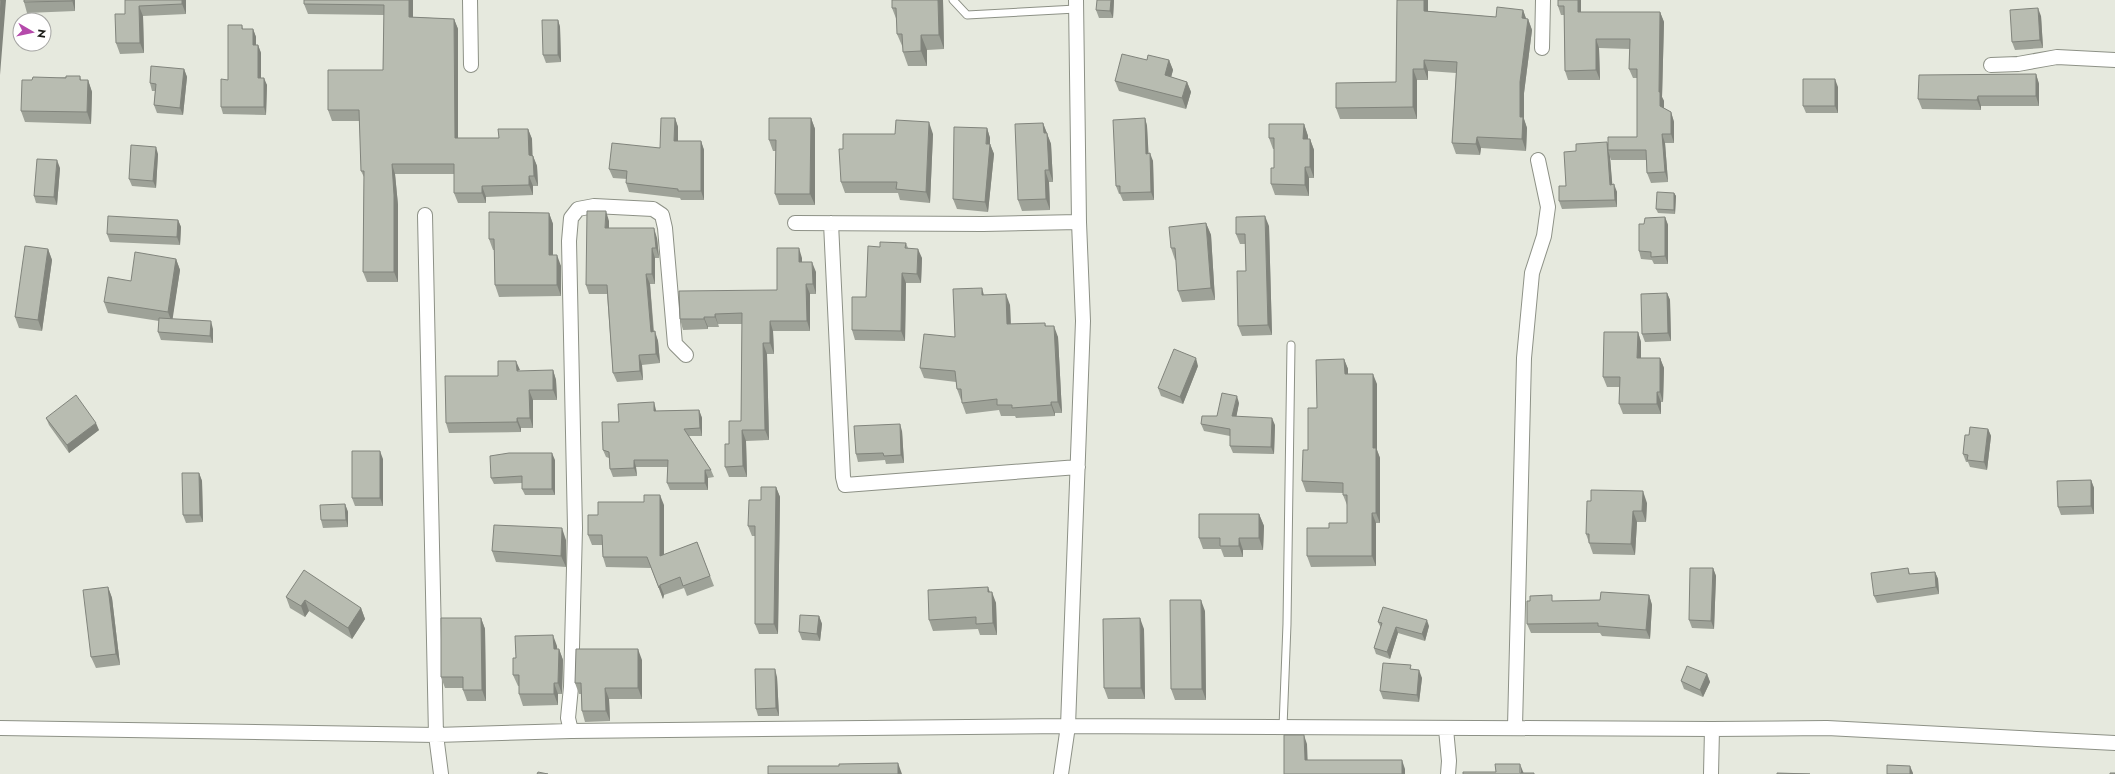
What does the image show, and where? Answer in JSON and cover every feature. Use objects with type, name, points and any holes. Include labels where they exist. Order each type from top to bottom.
[{"type":"street","points":[[470,0],[471,66]]},
{"type":"street","points":[[1542,48],[1543,0]]},
{"type":"street","points":[[1061,774],[1068,726],[1082,320],[1076,4]]},
{"type":"street","points":[[1991,65],[2018,64],[2057,57],[2115,60]]},
{"type":"street","points":[[1515,727],[1524,358],[1532,272],[1544,236],[1548,207],[1538,160]]},
{"type":"street","points":[[571,731],[568,718],[571,693],[575,528],[569,241],[571,218],[578,209],[594,206],[653,209],[662,215],[665,228],[675,344],[686,355]]},
{"type":"street","points":[[425,215],[436,735],[441,774]]},
{"type":"street","points":[[795,223],[983,224],[1079,222]]},
{"type":"street","points":[[831,223],[843,476],[845,485],[1078,468]]},
{"type":"street","points":[[0,728],[436,735],[571,731],[1068,726],[1446,729],[1515,727],[1712,729],[1827,728],[2115,743]]},
{"type":"street","points":[[1446,729],[1449,761],[1448,774]]},
{"type":"street","points":[[1711,774],[1712,729]]},
{"type":"lane","points":[[953,0],[967,15],[1076,4]]},
{"type":"lane","points":[[1283,727],[1287,624],[1292,345]]},
{"type":"building","points":[[24,0],[72,0],[72,1],[24,2]]},
{"type":"building","points":[[125,0],[182,0],[182,4],[139,6],[140,43],[116,43],[115,14],[125,14]]},
{"type":"building","points":[[304,0],[409,0],[409,17],[454,19],[455,138],[499,138],[498,129],[528,129],[529,155],[533,156],[534,176],[529,176],[529,185],[482,186],[482,193],[454,193],[454,164],[392,164],[394,195],[394,272],[363,272],[364,171],[361,171],[359,110],[328,110],[328,70],[383,70],[384,5],[304,4]]},
{"type":"building","points":[[892,0],[938,0],[939,35],[921,35],[921,51],[903,52],[902,34],[897,34],[896,8],[892,8]]},
{"type":"building","points":[[1097,0],[1111,0],[1110,11],[1096,10]]},
{"type":"building","points":[[1397,0],[1424,0],[1424,11],[1496,17],[1497,7],[1523,10],[1522,18],[1528,19],[1520,82],[1520,117],[1523,117],[1522,139],[1477,137],[1476,144],[1452,143],[1457,62],[1424,60],[1424,69],[1413,69],[1413,107],[1336,108],[1336,83],[1396,82]]},
{"type":"building","points":[[1558,0],[1578,0],[1578,12],[1660,12],[1660,106],[1671,112],[1671,134],[1662,134],[1665,172],[1647,173],[1646,150],[1608,150],[1608,137],[1637,137],[1637,69],[1629,69],[1630,39],[1596,39],[1596,70],[1565,71],[1564,6],[1558,6]]},
{"type":"building","points":[[2038,8],[2040,40],[2012,42],[2010,10]]},
{"type":"building","points":[[542,20],[558,20],[558,55],[543,55]]},
{"type":"building","points":[[228,25],[242,25],[242,29],[253,29],[253,45],[258,45],[258,78],[264,78],[264,107],[221,107],[221,79],[228,80]]},
{"type":"building","points":[[1122,54],[1147,60],[1148,55],[1169,60],[1165,75],[1187,82],[1182,98],[1115,81]]},
{"type":"building","points":[[151,66],[184,69],[180,108],[154,105],[156,84],[150,83]]},
{"type":"building","points":[[2036,74],[2036,96],[1978,96],[1977,100],[1918,99],[1919,75]]},
{"type":"building","points":[[66,76],[80,76],[80,80],[88,80],[87,112],[21,111],[22,80],[32,80],[33,77],[66,78]]},
{"type":"building","points":[[1803,79],[1835,79],[1835,106],[1803,106]]},
{"type":"building","points":[[661,118],[675,118],[674,141],[701,141],[701,191],[678,191],[678,189],[626,183],[627,171],[609,169],[612,143],[660,148]]},
{"type":"building","points":[[769,118],[811,118],[810,194],[775,194],[776,140],[769,140]]},
{"type":"building","points":[[1145,118],[1146,154],[1150,153],[1151,192],[1120,193],[1120,186],[1116,186],[1113,120]]},
{"type":"building","points":[[896,120],[929,122],[926,192],[896,189],[897,182],[841,182],[839,149],[843,149],[843,134],[895,134]]},
{"type":"building","points":[[1043,123],[1044,133],[1047,133],[1049,170],[1045,170],[1046,199],[1018,200],[1015,124]]},
{"type":"building","points":[[1269,124],[1304,124],[1303,139],[1310,139],[1310,167],[1305,167],[1305,185],[1271,184],[1271,168],[1274,168],[1274,138],[1269,138]]},
{"type":"building","points":[[954,127],[987,128],[986,144],[990,144],[985,202],[953,199]]},
{"type":"building","points":[[1607,142],[1610,185],[1614,184],[1615,200],[1559,201],[1559,186],[1566,186],[1564,152],[1576,151],[1576,144]]},
{"type":"building","points":[[131,145],[156,147],[153,181],[129,179]]},
{"type":"building","points":[[37,159],[57,160],[54,197],[34,196]]},
{"type":"building","points":[[1657,192],[1674,193],[1674,210],[1656,209]]},
{"type":"building","points":[[587,211],[606,211],[605,228],[654,228],[656,248],[652,248],[652,274],[646,274],[651,332],[655,331],[656,354],[639,355],[640,371],[613,373],[607,285],[586,285]]},
{"type":"building","points":[[489,212],[549,213],[549,255],[557,255],[557,285],[495,285],[494,239],[489,239]]},
{"type":"building","points":[[108,216],[178,220],[177,237],[107,234]]},
{"type":"building","points":[[1265,216],[1268,325],[1238,326],[1237,271],[1246,271],[1245,234],[1236,234],[1236,217]]},
{"type":"building","points":[[1665,217],[1665,256],[1651,257],[1651,252],[1639,251],[1639,224],[1644,224],[1645,218]]},
{"type":"building","points":[[1206,223],[1211,288],[1178,291],[1175,248],[1171,248],[1169,227]]},
{"type":"building","points":[[880,242],[906,243],[905,248],[918,249],[917,274],[902,273],[901,331],[852,330],[852,297],[866,297],[868,246],[880,247]]},
{"type":"building","points":[[25,246],[48,249],[38,320],[15,317]]},
{"type":"building","points":[[777,248],[799,248],[799,262],[812,262],[813,284],[806,284],[807,321],[770,321],[770,343],[763,343],[765,430],[742,430],[743,466],[725,467],[725,444],[729,444],[729,421],[741,421],[742,313],[715,314],[715,317],[704,317],[704,319],[680,319],[679,291],[777,290]]},
{"type":"building","points":[[135,252],[176,259],[168,312],[104,302],[108,277],[131,281]]},
{"type":"building","points":[[982,288],[982,295],[1006,294],[1007,324],[1045,323],[1045,326],[1054,326],[1058,402],[1051,402],[1051,405],[1012,408],[1012,405],[997,405],[997,399],[962,403],[961,389],[957,389],[955,371],[920,368],[924,334],[955,337],[953,289]]},
{"type":"building","points":[[1667,293],[1668,333],[1642,334],[1641,294]]},
{"type":"building","points":[[159,318],[211,321],[210,336],[158,332]]},
{"type":"building","points":[[1604,332],[1638,332],[1637,358],[1660,358],[1660,392],[1657,392],[1657,404],[1619,404],[1620,377],[1603,377]]},
{"type":"building","points":[[1174,349],[1196,358],[1180,397],[1158,388]]},
{"type":"building","points":[[1344,359],[1345,374],[1373,374],[1373,448],[1376,448],[1376,513],[1372,513],[1372,556],[1307,556],[1307,528],[1329,528],[1329,523],[1347,523],[1347,495],[1343,495],[1343,483],[1302,481],[1303,450],[1308,450],[1308,408],[1317,408],[1316,360]]},
{"type":"building","points":[[498,361],[516,361],[517,371],[553,370],[553,390],[529,390],[530,418],[517,418],[517,422],[446,423],[445,376],[498,376]]},
{"type":"building","points":[[1222,393],[1237,396],[1232,416],[1272,418],[1271,447],[1230,446],[1230,429],[1201,424],[1202,416],[1217,416]]},
{"type":"building","points":[[76,395],[96,423],[67,445],[46,418]]},
{"type":"building","points":[[654,402],[654,411],[699,410],[700,428],[684,429],[711,470],[705,470],[705,483],[667,483],[668,460],[634,460],[634,468],[610,469],[609,452],[603,450],[602,422],[619,422],[618,404]]},
{"type":"building","points":[[900,424],[901,455],[884,456],[883,453],[856,454],[854,426]]},
{"type":"building","points":[[1970,427],[1988,429],[1984,462],[1967,460],[1968,455],[1963,454],[1965,435],[1969,435]]},
{"type":"building","points":[[352,451],[380,451],[380,498],[352,498]]},
{"type":"building","points":[[509,453],[552,453],[552,489],[522,489],[522,476],[491,478],[490,456]]},
{"type":"building","points":[[182,473],[199,473],[200,515],[183,515]]},
{"type":"building","points":[[2091,480],[2091,506],[2058,507],[2057,481]]},
{"type":"building","points":[[761,487],[776,487],[774,624],[755,624],[755,526],[748,526],[749,500],[761,500]]},
{"type":"building","points":[[1591,490],[1643,491],[1642,511],[1633,511],[1631,544],[1589,543],[1589,534],[1586,534],[1587,501],[1591,501]]},
{"type":"building","points":[[644,495],[660,495],[660,556],[697,542],[710,576],[683,586],[680,577],[660,585],[659,588],[647,557],[603,557],[602,535],[588,535],[588,515],[598,515],[598,502],[644,502]]},
{"type":"building","points":[[345,504],[346,520],[321,520],[320,505]]},
{"type":"building","points":[[1199,514],[1259,514],[1259,538],[1239,538],[1239,546],[1220,546],[1220,538],[1199,538]]},
{"type":"building","points":[[494,525],[562,528],[561,556],[492,551]]},
{"type":"building","points":[[1690,568],[1713,568],[1711,621],[1689,620]]},
{"type":"building","points":[[1908,568],[1909,574],[1935,572],[1936,587],[1874,596],[1871,573]]},
{"type":"building","points":[[304,570],[361,608],[348,628],[305,600],[301,606],[286,597]]},
{"type":"building","points":[[108,587],[116,654],[91,657],[83,590]]},
{"type":"building","points":[[988,587],[988,592],[992,592],[993,623],[976,624],[976,617],[929,620],[928,590]]},
{"type":"building","points":[[1601,592],[1649,595],[1646,630],[1598,626],[1598,623],[1527,624],[1527,601],[1530,601],[1530,596],[1552,595],[1552,601],[1600,600]]},
{"type":"building","points":[[1170,600],[1201,600],[1202,689],[1171,689]]},
{"type":"building","points":[[1383,607],[1427,620],[1422,634],[1396,627],[1387,652],[1374,648],[1382,623],[1378,622]]},
{"type":"building","points":[[800,615],[819,616],[817,634],[799,632]]},
{"type":"building","points":[[441,618],[481,618],[482,690],[463,690],[463,677],[441,677]]},
{"type":"building","points":[[1140,618],[1141,688],[1104,688],[1103,619]]},
{"type":"building","points":[[553,635],[554,649],[559,649],[558,683],[554,683],[554,694],[519,694],[519,675],[513,675],[513,658],[516,658],[515,636]]},
{"type":"building","points":[[576,649],[638,649],[638,688],[605,688],[606,711],[582,711],[581,683],[575,683]]},
{"type":"building","points":[[1383,663],[1411,665],[1410,669],[1419,670],[1417,695],[1380,691]]},
{"type":"building","points":[[1687,666],[1707,674],[1700,690],[1681,681]]},
{"type":"building","points":[[755,669],[775,669],[776,708],[756,709]]},
{"type":"building","points":[[1284,735],[1304,735],[1305,760],[1402,760],[1402,774],[1284,774]]},
{"type":"building","points":[[898,763],[898,774],[768,774],[768,766],[839,766],[839,764]]},
{"type":"building","points":[[1495,764],[1520,764],[1520,773],[1534,774],[1463,774],[1463,772],[1496,772]]},
{"type":"building","points":[[1887,765],[1910,766],[1910,774],[1887,774]]},
{"type":"building","points":[[538,772],[548,774],[537,774]]},
{"type":"building","points":[[1777,773],[1810,774],[1777,774]]}]
